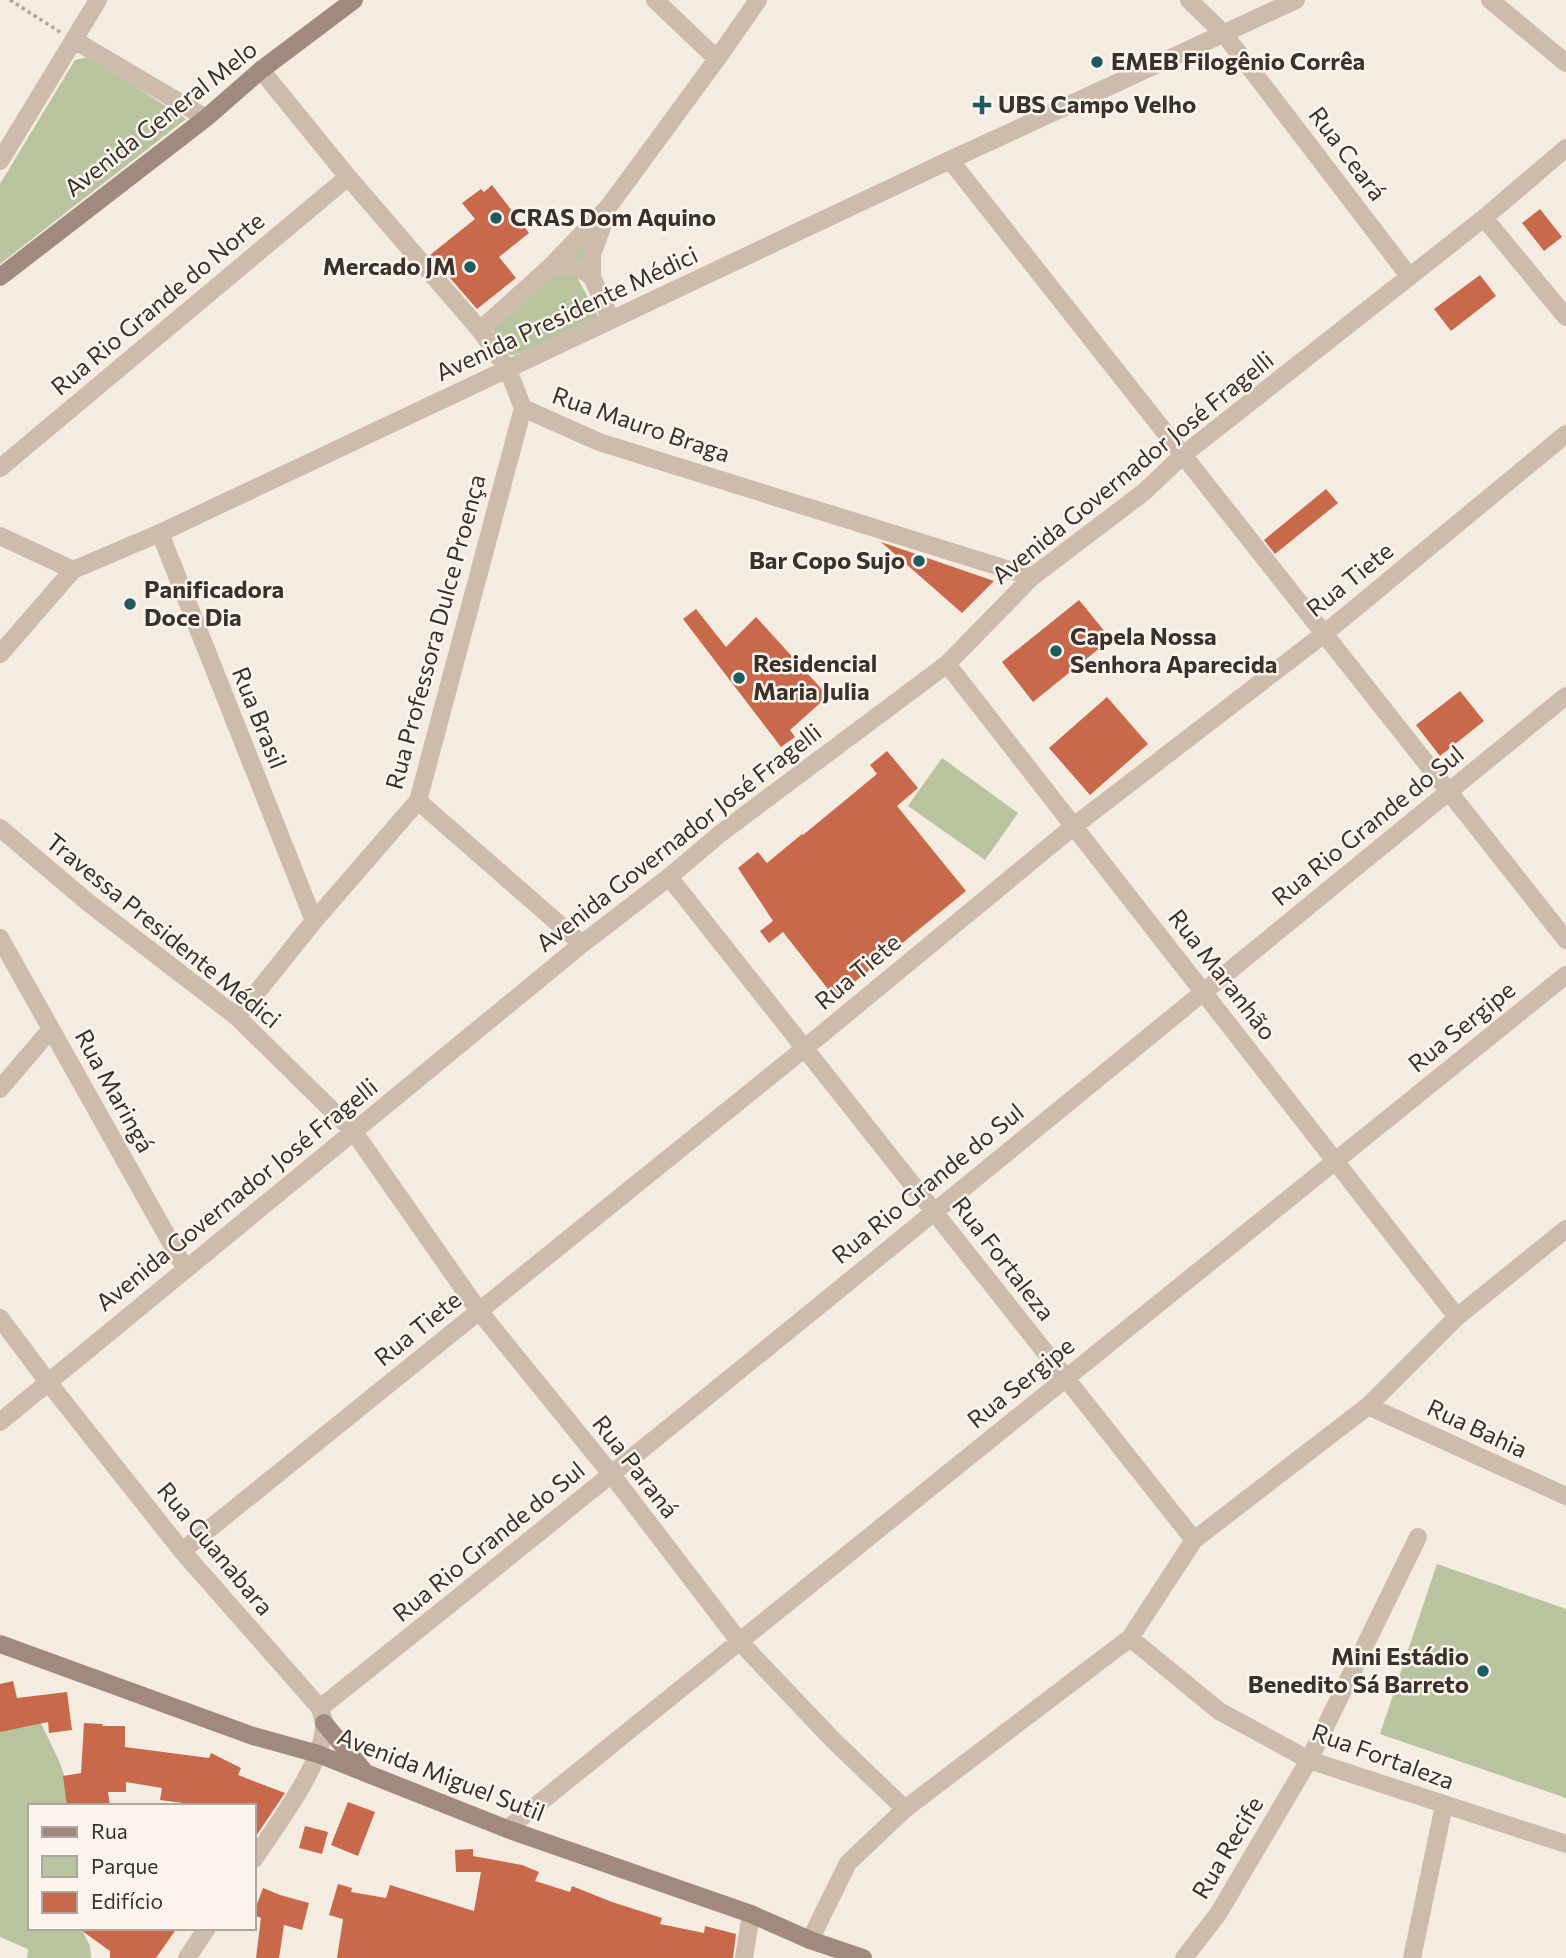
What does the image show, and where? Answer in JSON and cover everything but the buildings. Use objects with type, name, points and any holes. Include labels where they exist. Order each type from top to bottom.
[{"type":"main road","name":"Avenida General Melo","points":[[0,277],[206,118],[261,70],[354,0]]},
{"type":"main road","name":"Avenida Miguel Sutil","points":[[0,1644],[253,1736],[318,1754],[507,1829],[751,1914],[810,1940],[863,1958]]},
{"type":"main road","points":[[322,1716],[367,1773]]},
{"type":"street","points":[[0,161],[98,0]]},
{"type":"street","points":[[331,17],[342,0]]},
{"type":"street","points":[[655,0],[718,60]]},
{"type":"street","points":[[481,330],[549,268],[610,206],[718,60],[758,0]]},
{"type":"street","name":"Rua Ceará","points":[[1189,0],[1224,34],[1409,276]]},
{"type":"street","name":"Avenida Presidente Médici","points":[[0,654],[73,570],[160,533],[950,160],[1296,0]]},
{"type":"street","points":[[1490,0],[1566,63]]},
{"type":"street","points":[[74,40],[206,118]]},
{"type":"street","name":"Rua Mauro Braga","points":[[261,70],[348,177],[481,330],[508,370],[523,408],[598,442],[1032,576]]},
{"type":"street","name":"Avenida Governador José Fragelli","points":[[0,1422],[582,944],[721,833],[947,663],[1032,576],[1144,492],[1183,455],[1485,218],[1566,148]]},
{"type":"street","points":[[950,160],[1566,940]]},
{"type":"street","name":"Rua Rio Grande do Norte","points":[[0,468],[348,177]]},
{"type":"street","points":[[610,206],[592,256],[592,277],[611,320]]},
{"type":"street","points":[[1485,218],[1566,317]]},
{"type":"street","points":[[549,268],[574,266],[592,277]]},
{"type":"street","name":"Rua Professora Dulce Proença","points":[[237,1017],[314,921],[418,801],[523,408]]},
{"type":"street","name":"Rua Tiete","points":[[182,1551],[804,1048],[1074,825],[1324,634],[1566,434]]},
{"type":"street","name":"Rua Brasil","points":[[160,533],[314,921]]},
{"type":"street","points":[[0,536],[73,570]]},
{"type":"street","name":"Rua Maranhão","points":[[947,663],[1457,1317]]},
{"type":"street","name":"Rua Rio Grande do Sul","points":[[322,1716],[612,1475],[1566,696]]},
{"type":"street","points":[[418,801],[582,944]]},
{"type":"street","name":"Travessa Presidente Médici","points":[[0,828],[90,904],[237,1017],[354,1132]]},
{"type":"street","name":"Rua Fortaleza","points":[[669,877],[1194,1540]]},
{"type":"street","name":"Rua Maringá","points":[[0,938],[185,1268]]},
{"type":"street","name":"Rua Sergipe","points":[[507,1829],[1566,975]]},
{"type":"street","points":[[0,1089],[51,1029]]},
{"type":"street","name":"Rua Paraná","points":[[354,1132],[479,1311],[612,1475],[739,1641],[834,1741],[905,1810]]},
{"type":"street","points":[[810,1940],[848,1863],[905,1810],[1130,1638],[1194,1540],[1368,1406],[1457,1317],[1566,1229]]},
{"type":"street","name":"Rua Guanabara","points":[[0,1318],[182,1551],[322,1716]]},
{"type":"street","name":"Rua Bahia","points":[[1368,1406],[1566,1496]]},
{"type":"street","name":"Rua Recife","points":[[1184,1958],[1218,1914],[1308,1760],[1418,1536]]},
{"type":"street","name":"Rua Fortaleza","points":[[1130,1638],[1219,1711],[1308,1760],[1566,1844]]},
{"type":"street","points":[[256,1856],[296,1796],[318,1754],[322,1716]]},
{"type":"street","points":[[1412,1958],[1444,1805]]},
{"type":"street","points":[[744,1958],[751,1914]]},
{"type":"street","points":[[187,1958],[206,1930]]},
{"type":"path","points":[[10,0],[74,40]]},
{"type":"green space","points":[[89,57],[186,119],[0,264],[0,184],[75,60]]},
{"type":"green space","points":[[595,230],[578,279],[599,318],[515,355],[502,354],[492,336],[495,326]]},
{"type":"green space","points":[[942,758],[1018,813],[985,860],[908,806]]},
{"type":"green space","name":"Mini Estádio Benedito Sá Barreto","points":[[1437,1564],[1566,1609],[1566,1798],[1380,1734]]},
{"type":"green space","points":[[0,1717],[40,1721],[60,1763],[74,1804],[28,1804],[28,1930],[82,1930],[90,1946],[91,1958],[27,1958],[28,1949],[0,1937]]},
{"type":"place","name":"EMEB Filogênio Corrêa","points":[[1097,62]]},
{"type":"place","name":"UBS Campo Velho","points":[[982,105]]},
{"type":"place","name":"CRAS Dom Aquino","points":[[496,218]]},
{"type":"place","name":"Mercado JM","points":[[470,267]]},
{"type":"place","name":"Bar Copo Sujo","points":[[919,561]]},
{"type":"place","name":"Panificadora Doce Dia","points":[[130,604]]},
{"type":"place","name":"Capela Nossa Senhora Aparecida","points":[[1056,651]]},
{"type":"place","name":"Residencial Maria Julia","points":[[739,678]]},
{"type":"place","name":"Mini Estádio Benedito Sá Barreto","points":[[1483,1671]]}]
